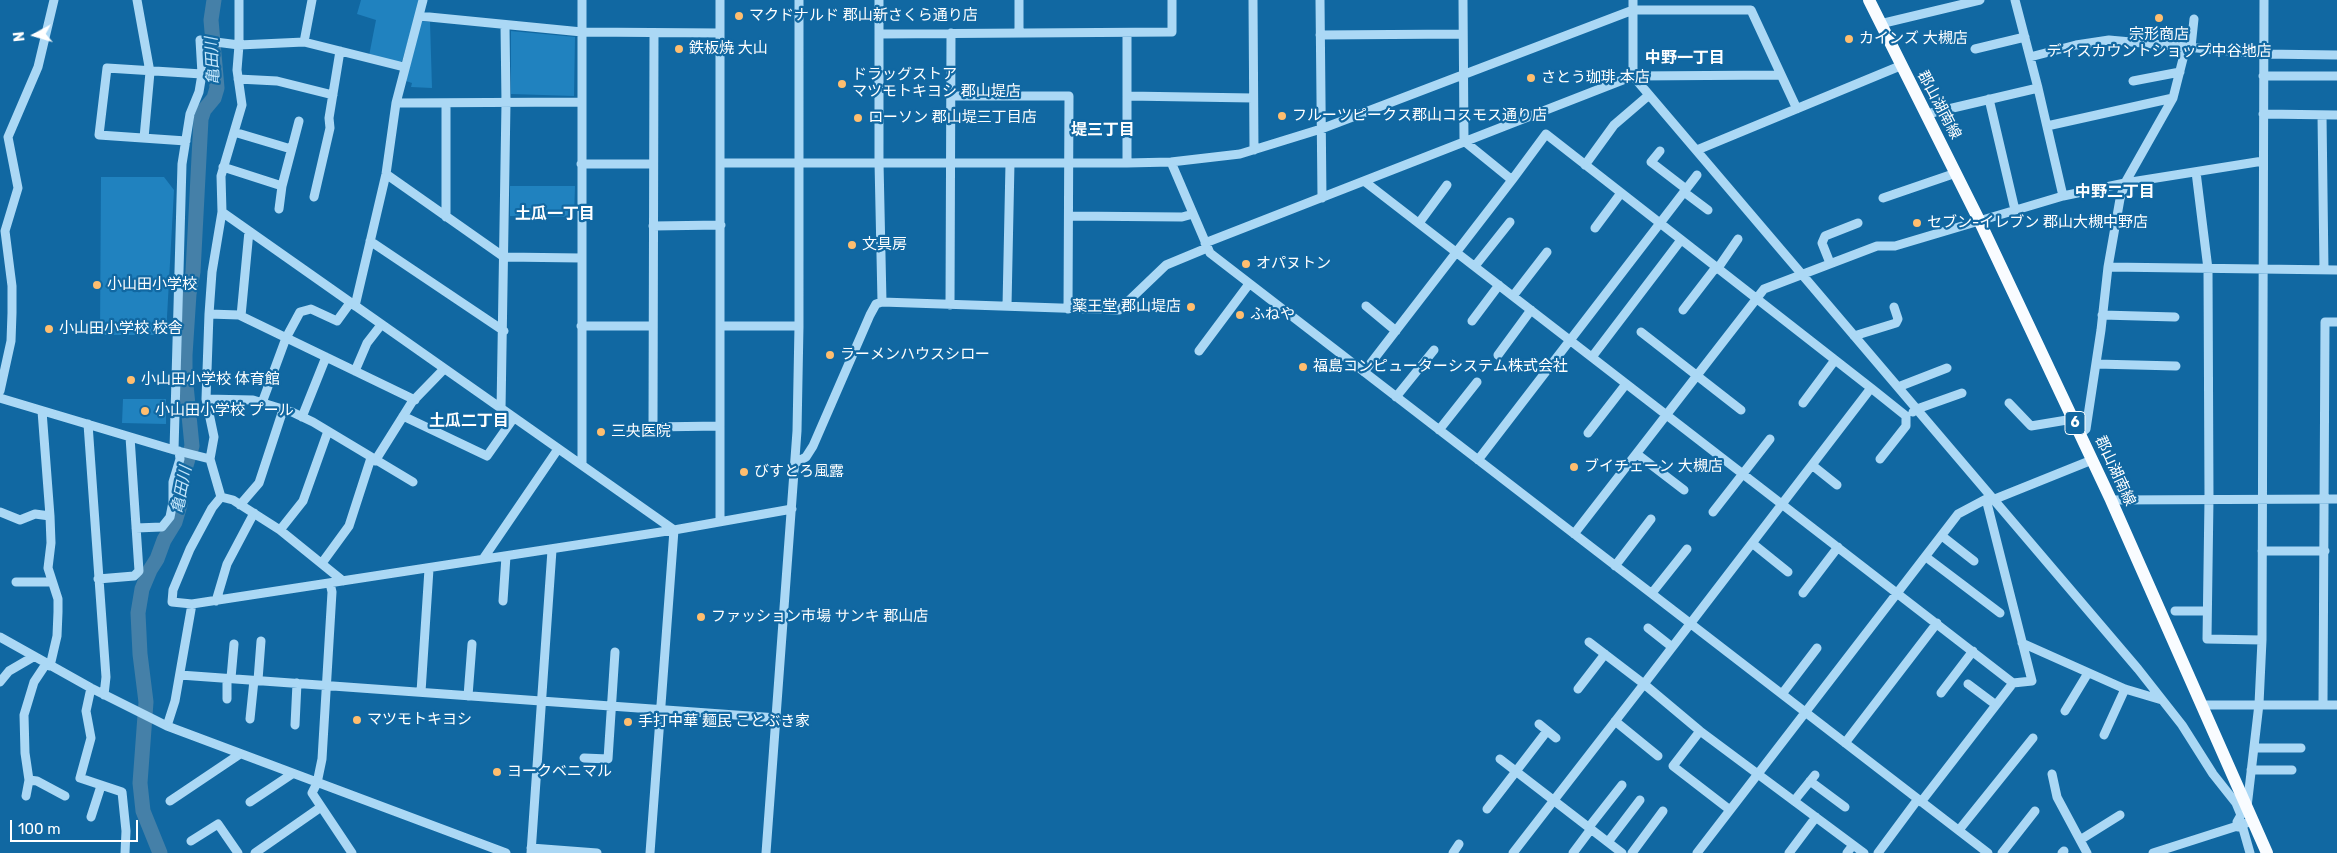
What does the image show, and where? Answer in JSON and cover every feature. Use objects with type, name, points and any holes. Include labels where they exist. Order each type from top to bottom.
[{"type":"main road","name":"郡山湖南線","points":[[1869,0],[1900,66],[1927,114],[1979,220],[2111,500],[2247,808],[2245,824],[2268,853]]},
{"type":"street","points":[[0,391],[4,382],[11,342],[12,313],[12,286],[2,229],[18,188],[8,137],[38,67],[54,0]]},
{"type":"street","points":[[136,0],[150,72],[144,138]]},
{"type":"street","points":[[221,497],[210,459],[214,437],[206,399],[209,314],[212,272],[222,212],[220,187],[223,168],[242,105],[238,79],[239,0]]},
{"type":"street","points":[[304,42],[312,0]]},
{"type":"street","points":[[262,403],[286,338],[300,312],[311,309],[337,321],[353,305],[386,174],[396,103],[404,67],[423,0]]},
{"type":"street","points":[[582,0],[582,465]]},
{"type":"street","points":[[720,0],[720,522]]},
{"type":"street","points":[[766,853],[795,463],[799,326],[799,0]]},
{"type":"street","points":[[879,0],[879,162],[882,302]]},
{"type":"street","points":[[1019,0],[1019,33]]},
{"type":"street","points":[[879,34],[1172,32],[1172,0]]},
{"type":"street","points":[[1253,0],[1254,150]]},
{"type":"street","points":[[1320,0],[1322,198]]},
{"type":"street","points":[[1464,0],[1464,141]]},
{"type":"street","points":[[1633,0],[1633,76],[1991,498],[2107,631],[2182,725],[2213,774],[2236,803],[2241,814],[2237,822],[2245,824]]},
{"type":"street","points":[[1880,24],[1980,0]]},
{"type":"street","points":[[2016,0],[2063,196]]},
{"type":"street","points":[[2247,808],[2259,704],[2262,640],[2264,0]]},
{"type":"street","points":[[721,162],[1127,163],[1171,162],[1254,150],[1320,129],[1634,10],[1751,10],[1797,109]]},
{"type":"street","points":[[419,16],[582,32],[720,33]]},
{"type":"street","points":[[2080,434],[2086,429],[2108,267],[2125,183],[2173,98],[2189,47],[2194,18]]},
{"type":"street","points":[[501,410],[504,331],[505,25]]},
{"type":"street","points":[[950,305],[951,33]]},
{"type":"street","points":[[1127,33],[1127,163]]},
{"type":"street","points":[[654,34],[653,427],[720,426]]},
{"type":"street","points":[[1320,35],[1463,34]]},
{"type":"street","points":[[1975,49],[2025,37]]},
{"type":"street","points":[[136,528],[162,528],[170,517],[173,508],[173,482],[180,459],[182,164],[190,114],[199,92],[202,74],[200,40],[218,40],[239,45],[304,42],[404,67]]},
{"type":"street","points":[[2030,57],[2076,45],[2109,40],[2263,54],[2337,55]]},
{"type":"street","points":[[314,196],[330,128],[340,51]]},
{"type":"street","points":[[1697,150],[1900,66]]},
{"type":"street","points":[[186,141],[99,134],[107,68],[202,74]]},
{"type":"street","points":[[2133,82],[2180,72]]},
{"type":"street","points":[[795,463],[806,457],[813,446],[876,304],[882,302],[1119,310],[1166,265],[1206,245],[1464,141],[1633,76],[1781,75]]},
{"type":"street","points":[[2263,76],[2337,76]]},
{"type":"street","points":[[238,79],[277,81],[333,95]]},
{"type":"street","points":[[1927,114],[2038,88]]},
{"type":"street","points":[[1585,165],[1614,125],[1649,95]]},
{"type":"street","points":[[951,96],[1069,96],[1068,309]]},
{"type":"street","points":[[1127,96],[1253,98]]},
{"type":"street","points":[[2047,126],[2173,98]]},
{"type":"street","points":[[1989,99],[2016,210]]},
{"type":"street","points":[[396,103],[581,102]]},
{"type":"street","points":[[446,103],[446,216]]},
{"type":"street","points":[[2263,114],[2337,115]]},
{"type":"street","points":[[2322,115],[2324,270]]},
{"type":"street","points":[[279,208],[282,186],[299,121]]},
{"type":"street","points":[[234,132],[291,149]]},
{"type":"street","points":[[1364,372],[1546,134],[1906,416]]},
{"type":"street","points":[[1464,141],[1512,180]]},
{"type":"street","points":[[1660,151],[1651,162],[1708,210]]},
{"type":"street","points":[[1574,534],[1764,289],[1877,246],[1895,246],[2063,196],[2125,183],[2263,161]]},
{"type":"street","points":[[1171,162],[1210,254],[1988,853]]},
{"type":"street","points":[[1006,306],[1010,163]]},
{"type":"street","points":[[581,164],[653,164]]},
{"type":"street","points":[[223,168],[282,186]]},
{"type":"street","points":[[2196,172],[2208,269],[2209,499],[2207,639],[2262,640]]},
{"type":"street","points":[[1883,198],[1956,173]]},
{"type":"street","points":[[386,174],[504,257],[581,258]]},
{"type":"street","points":[[1478,460],[1568,340],[1697,175]]},
{"type":"street","points":[[1364,181],[2013,683],[2032,681],[1991,498]]},
{"type":"street","points":[[1419,223],[1447,185]]},
{"type":"street","points":[[1595,228],[1621,193]]},
{"type":"street","points":[[222,212],[513,419],[674,530]]},
{"type":"street","points":[[1068,216],[1182,216],[1193,214]]},
{"type":"street","points":[[1475,266],[1510,222]]},
{"type":"street","points":[[1830,263],[1822,243],[1825,236],[1858,223]]},
{"type":"street","points":[[653,226],[721,225]]},
{"type":"street","points":[[241,316],[249,232]]},
{"type":"street","points":[[1592,358],[1681,240]]},
{"type":"street","points":[[1683,310],[1713,271],[1718,268],[1738,240]]},
{"type":"street","points":[[370,241],[504,331]]},
{"type":"street","points":[[1513,296],[1547,252]]},
{"type":"street","points":[[2108,267],[2337,270]]},
{"type":"street","points":[[1199,351],[1249,284]]},
{"type":"street","points":[[1472,321],[1499,285]]},
{"type":"street","points":[[1366,306],[1396,331]]},
{"type":"street","points":[[1854,336],[1896,323],[1898,319],[1894,307]]},
{"type":"street","points":[[1498,355],[1531,310]]},
{"type":"street","points":[[209,314],[241,316],[415,400]]},
{"type":"street","points":[[2102,315],[2175,317]]},
{"type":"street","points":[[2324,705],[2325,322],[2337,322]]},
{"type":"street","points":[[355,371],[367,343],[381,325]]},
{"type":"street","points":[[581,326],[652,326]]},
{"type":"street","points":[[721,326],[799,326]]},
{"type":"street","points":[[1641,332],[1740,410]]},
{"type":"street","points":[[1396,397],[1434,350]]},
{"type":"street","points":[[302,417],[326,357]]},
{"type":"street","points":[[1803,402],[1835,360]]},
{"type":"street","points":[[2096,364],[2176,366]]},
{"type":"street","points":[[1898,387],[1947,368]]},
{"type":"street","points":[[322,563],[349,526],[373,459],[415,400],[444,369]]},
{"type":"street","points":[[1439,430],[1477,382]]},
{"type":"street","points":[[1588,433],[1626,384]]},
{"type":"street","points":[[1513,853],[1871,388]]},
{"type":"street","points":[[1906,416],[1917,409],[1962,393]]},
{"type":"street","points":[[0,398],[210,459]]},
{"type":"street","points":[[206,399],[253,400],[302,417],[413,482]]},
{"type":"street","points":[[2008,403],[2031,426],[2073,419]]},
{"type":"street","points":[[240,505],[259,483],[283,410]]},
{"type":"street","points":[[26,796],[29,780],[24,753],[24,715],[34,682],[48,665],[57,636],[58,612],[58,599],[48,568],[51,543],[50,516],[42,411]]},
{"type":"street","points":[[403,416],[487,456],[513,419]]},
{"type":"street","points":[[1880,458],[1906,426],[1906,416]]},
{"type":"street","points":[[88,424],[106,678],[104,695]]},
{"type":"street","points":[[280,530],[303,501],[328,431]]},
{"type":"street","points":[[98,579],[134,576],[139,571],[130,437]]},
{"type":"street","points":[[1713,512],[1770,439]]},
{"type":"street","points":[[483,559],[558,449]]},
{"type":"street","points":[[1637,454],[1684,490]]},
{"type":"street","points":[[1697,853],[1958,514],[1991,498],[2092,460]]},
{"type":"street","points":[[1812,464],[1837,485]]},
{"type":"street","points":[[221,497],[212,508],[190,549],[173,590],[172,602],[192,604],[330,584],[483,559],[552,550],[792,509]]},
{"type":"street","points":[[221,497],[240,505],[280,530],[343,581]]},
{"type":"street","points":[[2111,500],[2337,499]]},
{"type":"street","points":[[0,512],[20,520],[35,514],[50,516]]},
{"type":"street","points":[[216,601],[227,564],[254,513]]},
{"type":"street","points":[[1615,566],[1651,519]]},
{"type":"street","points":[[650,853],[674,530]]},
{"type":"street","points":[[1942,536],[1974,561]]},
{"type":"street","points":[[1752,543],[1788,572]]},
{"type":"street","points":[[1803,593],[1838,547]]},
{"type":"street","points":[[1652,593],[1687,549]]},
{"type":"street","points":[[552,550],[531,851],[597,853]]},
{"type":"street","points":[[2262,551],[2325,551]]},
{"type":"street","points":[[503,601],[506,556]]},
{"type":"street","points":[[1926,557],[2000,613]]},
{"type":"street","points":[[421,692],[429,569]]},
{"type":"street","points":[[16,582],[51,582]]},
{"type":"street","points":[[330,584],[332,592],[322,759],[317,783],[312,792],[348,851]]},
{"type":"street","points":[[167,726],[180,675],[192,604]]},
{"type":"street","points":[[2175,611],[2206,611]]},
{"type":"street","points":[[1845,743],[1937,623]]},
{"type":"street","points":[[1648,628],[1672,647]]},
{"type":"street","points":[[0,637],[104,695],[167,726],[490,851],[506,853]]},
{"type":"street","points":[[250,719],[261,641]]},
{"type":"street","points":[[1589,642],[1644,684],[1700,731],[1864,853]]},
{"type":"street","points":[[2022,643],[2125,689],[2162,700]]},
{"type":"street","points":[[227,699],[234,644]]},
{"type":"street","points":[[468,696],[472,644]]},
{"type":"street","points":[[1782,694],[1817,648]]},
{"type":"street","points":[[1941,693],[1973,651]]},
{"type":"street","points":[[584,758],[608,759],[616,652]]},
{"type":"street","points":[[1578,689],[1605,654]]},
{"type":"street","points":[[0,682],[9,670],[33,657]]},
{"type":"street","points":[[2066,711],[2088,672]]},
{"type":"street","points":[[180,675],[326,684],[542,702],[777,718]]},
{"type":"street","points":[[295,725],[297,683]]},
{"type":"street","points":[[1878,853],[2013,683]]},
{"type":"street","points":[[1968,684],[1996,705]]},
{"type":"street","points":[[91,688],[86,711],[91,738],[80,778],[122,792],[126,832],[125,853]]},
{"type":"street","points":[[2104,735],[2125,689]]},
{"type":"street","points":[[2201,705],[2337,705]]},
{"type":"street","points":[[1615,722],[1658,756]]},
{"type":"street","points":[[1539,724],[1556,738]]},
{"type":"street","points":[[1487,809],[1547,731]]},
{"type":"street","points":[[1700,731],[1673,766],[1730,810]]},
{"type":"street","points":[[1959,830],[2033,738]]},
{"type":"street","points":[[2254,748],[2301,748]]},
{"type":"street","points":[[170,801],[240,754]]},
{"type":"street","points":[[1500,759],[1622,853]]},
{"type":"street","points":[[2251,770],[2292,770]]},
{"type":"street","points":[[250,802],[292,774]]},
{"type":"street","points":[[2052,774],[2057,796],[2086,853]]},
{"type":"street","points":[[1794,800],[1812,778],[1845,807]]},
{"type":"street","points":[[29,780],[37,781],[66,796]]},
{"type":"street","points":[[1573,853],[1622,785]]},
{"type":"street","points":[[91,816],[101,786]]},
{"type":"street","points":[[1608,842],[1640,800]]},
{"type":"street","points":[[255,853],[321,807]]},
{"type":"street","points":[[1632,853],[1663,811]]},
{"type":"street","points":[[2002,853],[2035,811]]},
{"type":"street","points":[[2080,840],[2120,815]]},
{"type":"street","points":[[1789,853],[1816,817]]},
{"type":"street","points":[[191,841],[218,824],[238,853]]},
{"type":"street","points":[[2153,853],[2245,824]]},
{"type":"street","points":[[2245,824],[2250,853]]},
{"type":"street","points":[[1453,853],[1460,844]]},
{"type":"street","points":[[1847,853],[1853,845]]},
{"type":"shaded area","points":[[361,0],[420,0],[402,61],[398,63],[369,56],[376,20],[357,14]]},
{"type":"shaded area","points":[[422,21],[430,22],[432,88],[411,87],[412,83],[406,81],[419,23]]},
{"type":"shaded area","points":[[511,31],[575,37],[574,96],[511,94]]},
{"type":"shaded area","points":[[101,177],[164,177],[174,190],[166,335],[100,335]]},
{"type":"shaded area","points":[[510,186],[575,186],[574,217],[510,216]]},
{"type":"shaded area","name":"小山田小学校 プール","points":[[123,399],[166,399],[166,424],[122,423]]},
{"type":"waterway","name":"亀田川","points":[[160,853],[143,811],[140,783],[146,702],[140,654],[138,613],[142,589],[164,540],[175,522],[180,505],[179,488],[192,446],[185,375],[185,355],[189,294],[193,272],[201,119],[204,110],[214,98],[217,88],[211,20],[214,0]]},
{"type":"place","name":"マクドナルド 郡山新さくら通り店","points":[[739,16]]},
{"type":"place","name":"宗形商店 ディスカウントショップ中谷地店","points":[[2159,18]]},
{"type":"place","name":"カインズ 大槻店","points":[[1849,39]]},
{"type":"place","name":"鉄板焼 大山","points":[[679,49]]},
{"type":"place","name":"さとう珈琲 本店","points":[[1531,78]]},
{"type":"place","name":"ドラッグストア マツモトキヨシ 郡山堤店","points":[[842,84]]},
{"type":"place","name":"フルーツピークス郡山コスモス通り店","points":[[1282,116]]},
{"type":"place","name":"ローソン 郡山堤三丁目店","points":[[858,118]]},
{"type":"place","name":"セブン-イレブン 郡山大槻中野店","points":[[1917,223]]},
{"type":"place","name":"文具房","points":[[852,245]]},
{"type":"place","name":"オパヌトン","points":[[1246,264]]},
{"type":"place","name":"小山田小学校","points":[[97,285]]},
{"type":"place","name":"薬王堂 郡山堤店","points":[[1191,307]]},
{"type":"place","name":"ふねや","points":[[1240,315]]},
{"type":"place","name":"小山田小学校 校舎","points":[[49,329]]},
{"type":"place","name":"ラーメンハウスシロー","points":[[830,355]]},
{"type":"place","name":"福島コンピューターシステム株式会社","points":[[1303,367]]},
{"type":"place","name":"小山田小学校 体育館","points":[[131,380]]},
{"type":"place","name":"小山田小学校 プール","points":[[145,411]]},
{"type":"place","name":"三央医院","points":[[601,432]]},
{"type":"place","name":"ブイチェーン 大槻店","points":[[1574,467]]},
{"type":"place","name":"びすとろ風露","points":[[744,472]]},
{"type":"place","name":"ファッション市場 サンキ 郡山店","points":[[701,617]]},
{"type":"place","name":"マツモトキヨシ","points":[[357,720]]},
{"type":"place","name":"手打中華 麺民 ことぶき家","points":[[628,722]]},
{"type":"place","name":"ヨークベニマル","points":[[497,772]]},
{"type":"district","name":"中野一丁目","points":[[1685,58]]},
{"type":"district","name":"堤三丁目","points":[[1103,130]]},
{"type":"district","name":"中野二丁目","points":[[2115,192]]},
{"type":"district","name":"土瓜一丁目","points":[[555,214]]},
{"type":"district","name":"土瓜二丁目","points":[[469,421]]}]
